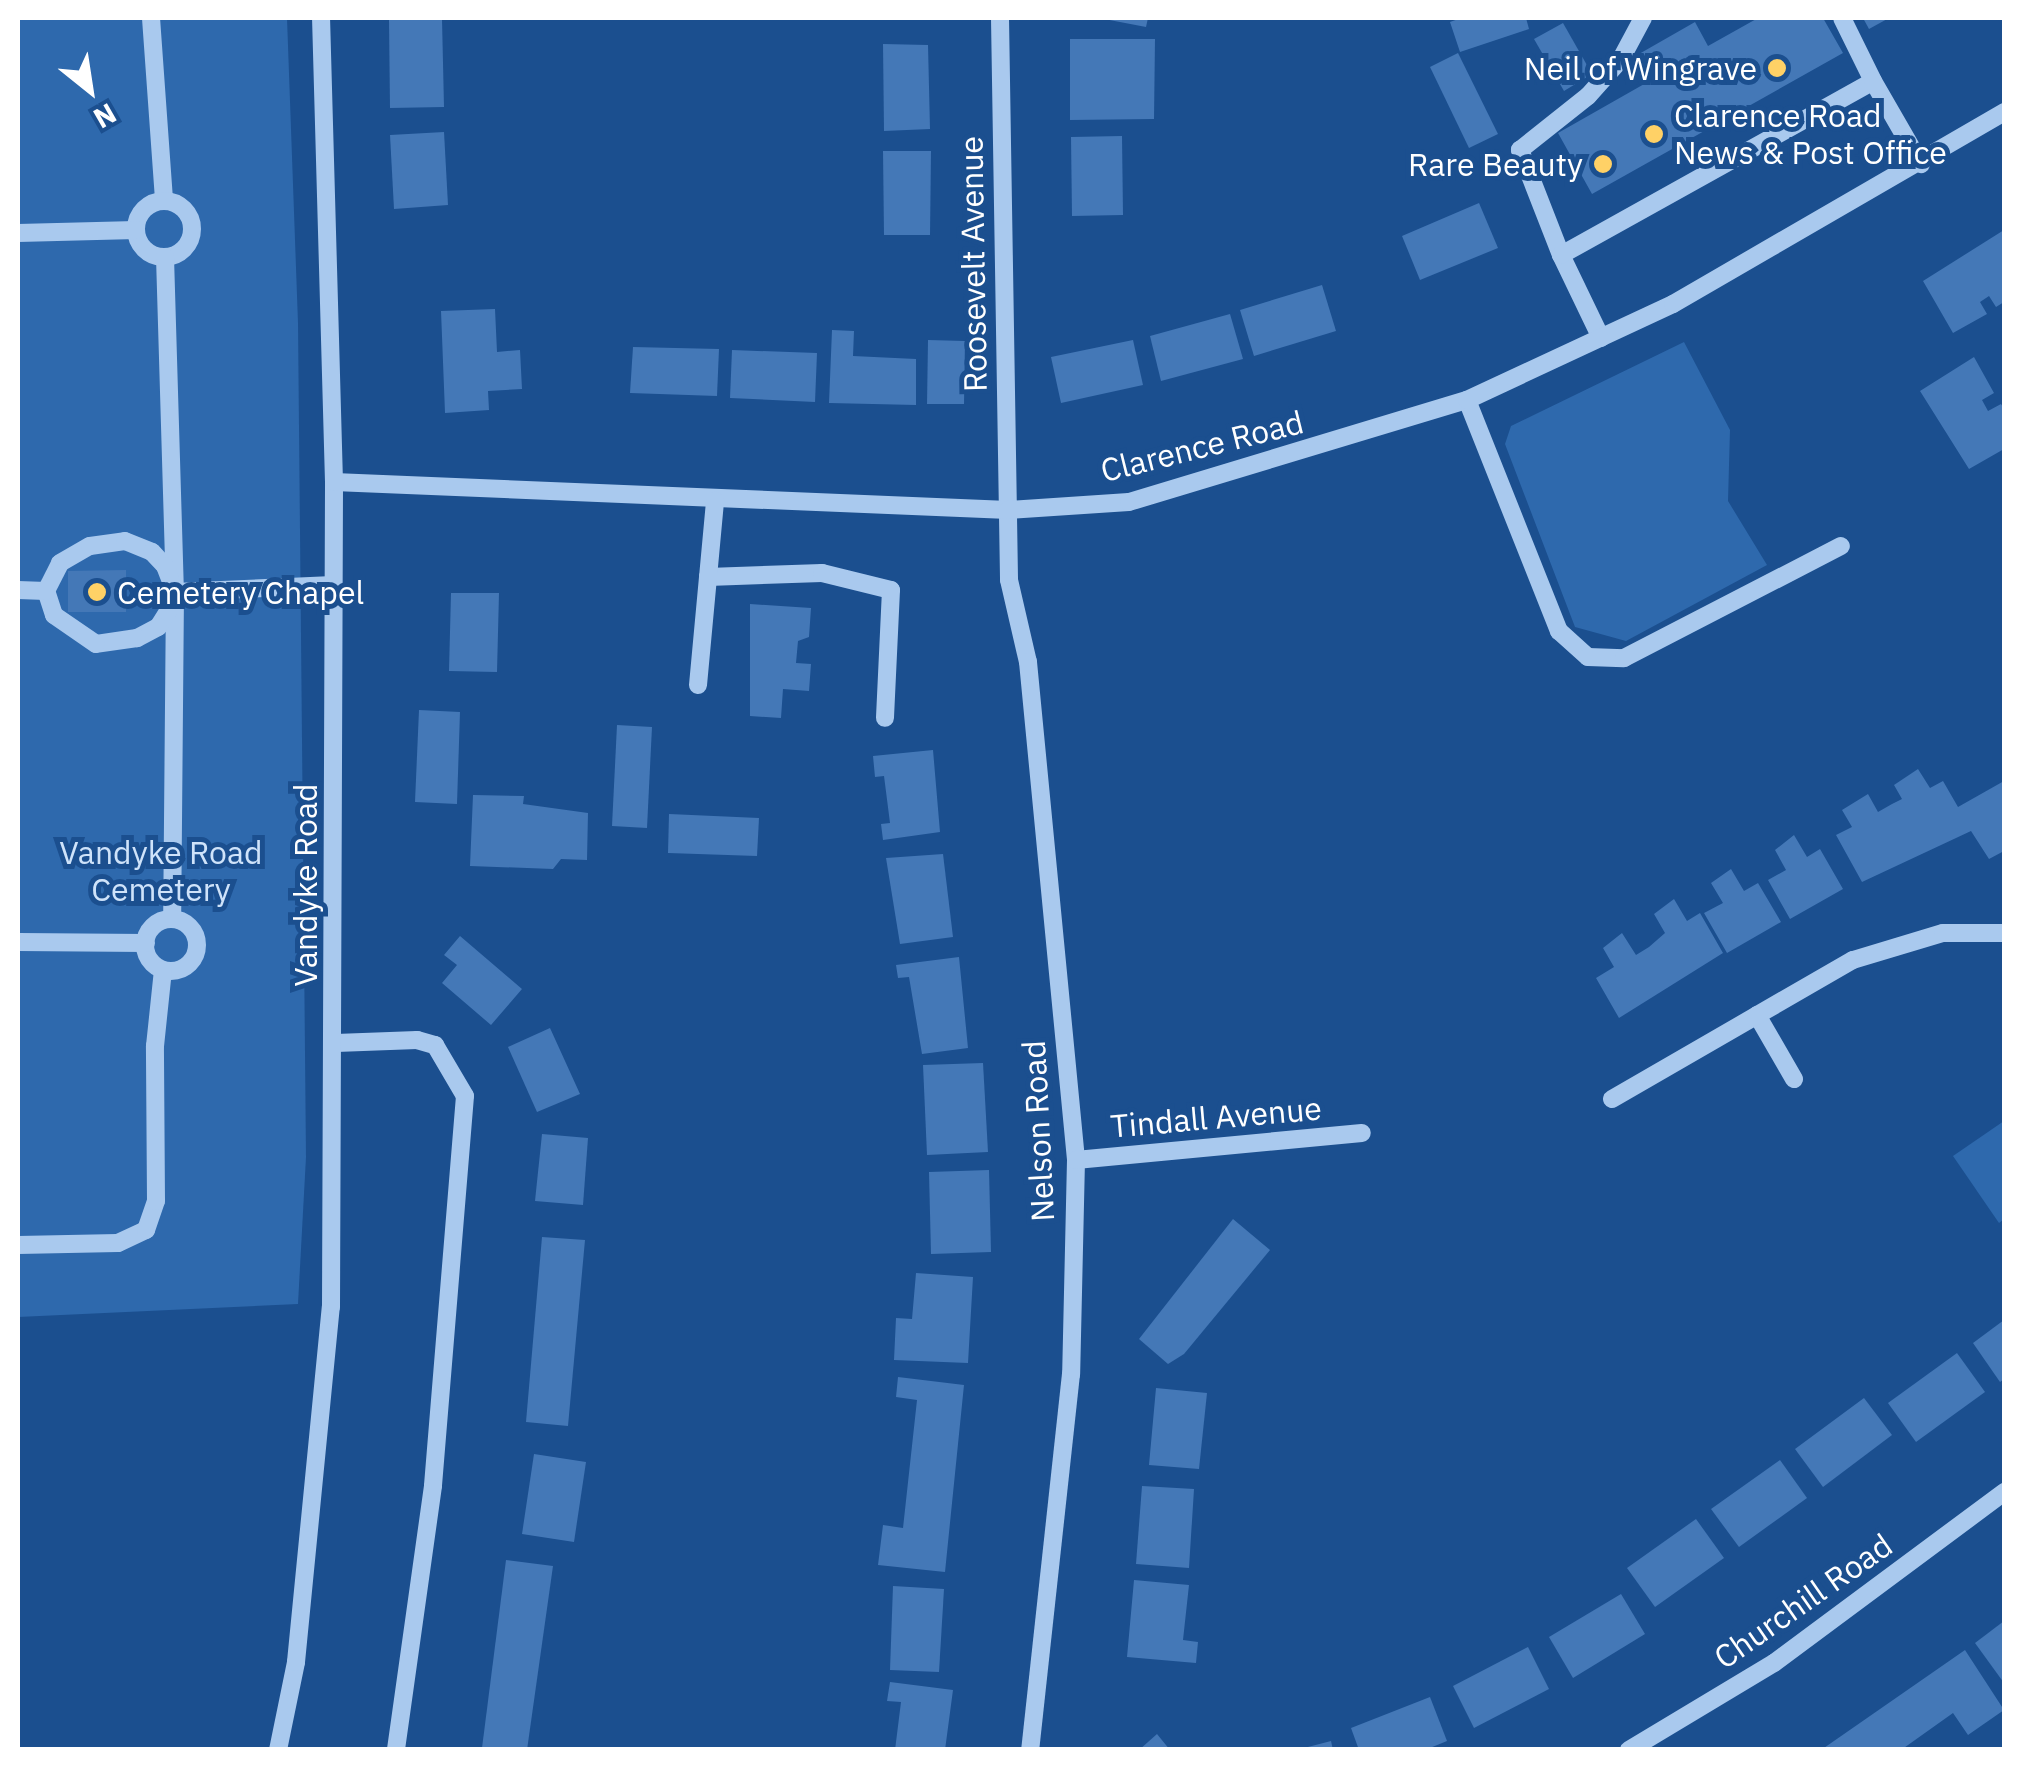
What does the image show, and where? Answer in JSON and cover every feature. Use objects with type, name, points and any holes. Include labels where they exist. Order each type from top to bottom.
[{"type":"street","points":[[152,18],[164,201]]},
{"type":"street","name":"Vandyke Road","points":[[278,1750],[296,1662],[331,1307],[336,1043],[334,482],[321,18]]},
{"type":"street","name":"Roosevelt Avenue","points":[[1000,18],[1008,510]]},
{"type":"street","points":[[1601,338],[1561,255],[1520,150],[1588,96],[1621,59],[1643,18]]},
{"type":"street","points":[[1842,18],[1921,164]]},
{"type":"street","points":[[1561,255],[1873,81]]},
{"type":"street","name":"Clarence Road","points":[[334,482],[715,501],[1008,510],[1129,502],[1467,400],[1601,338],[1921,164],[2004,112]]},
{"type":"street","points":[[164,201],[182,208],[191,223],[188,242],[165,257],[142,246],[136,230],[141,213],[164,201]]},
{"type":"street","points":[[18,233],[136,230]]},
{"type":"street","points":[[165,257],[174,592],[172,919]]},
{"type":"street","points":[[1467,400],[1559,631],[1588,657],[1624,658],[1841,546]]},
{"type":"street","points":[[698,686],[715,501]]},
{"type":"street","name":"Nelson Road","points":[[1008,510],[1009,580],[1028,662],[1076,1160],[1071,1374],[1030,1750]]},
{"type":"street","points":[[125,541],[166,566],[174,592],[158,627],[123,642],[96,644],[54,615],[46,591],[60,563],[90,546],[125,541]]},
{"type":"street","points":[[708,577],[822,573],[891,590],[885,718]]},
{"type":"street","points":[[174,592],[333,584]]},
{"type":"street","points":[[18,590],[46,591]]},
{"type":"street","points":[[172,919],[189,926],[197,950],[188,966],[162,970],[150,959],[146,942],[157,923],[172,919]]},
{"type":"street","points":[[1612,1099],[1756,1015],[1887,948],[1943,932],[2004,933]]},
{"type":"street","points":[[18,942],[146,942]]},
{"type":"street","points":[[18,1246],[118,1243],[146,1230],[156,1201],[155,1046],[162,970]]},
{"type":"street","points":[[1756,1015],[1794,1079]]},
{"type":"street","points":[[336,1043],[434,1045],[465,1096],[433,1486],[396,1750]]},
{"type":"street","name":"Tindall Avenue","points":[[1076,1160],[1362,1133]]},
{"type":"street","name":"Churchill Road","points":[[1629,1750],[1774,1663],[2004,1492]]},
{"type":"green space","name":"Vandyke Road Cemetery","points":[[18,18],[287,18],[298,323],[306,1157],[298,1304],[18,1317]]},
{"type":"green space","points":[[1684,342],[1730,430],[1728,501],[1767,565],[1626,641],[1575,627],[1505,444],[1511,426]]},
{"type":"green space","points":[[2004,1121],[2004,1219],[1999,1223],[1953,1156]]},
{"type":"building","points":[[1099,18],[1148,18],[1146,27]]},
{"type":"building","points":[[1461,18],[1526,18],[1529,29],[1460,52],[1450,22]]},
{"type":"building","points":[[1758,18],[1823,18],[1843,53],[1592,194],[1558,133],[1653,79],[1639,54],[1695,22],[1708,46]]},
{"type":"building","points":[[1863,18],[1889,18],[1869,29]]},
{"type":"building","points":[[442,19],[444,107],[390,108],[389,20]]},
{"type":"building","points":[[1563,23],[1592,74],[1564,91],[1534,39]]},
{"type":"building","points":[[1070,39],[1155,39],[1154,119],[1070,120]]},
{"type":"building","points":[[883,44],[928,45],[930,129],[884,131]]},
{"type":"building","points":[[1458,53],[1498,134],[1469,148],[1430,67]]},
{"type":"building","points":[[444,132],[448,205],[394,209],[390,135]]},
{"type":"building","points":[[1122,136],[1123,215],[1072,216],[1071,137]]},
{"type":"building","points":[[883,151],[931,151],[930,235],[884,235]]},
{"type":"building","points":[[1479,203],[1498,248],[1420,280],[1402,236]]},
{"type":"building","points":[[2004,230],[2004,302],[1996,307],[1989,296],[1980,302],[1987,314],[1953,333],[1923,281]]},
{"type":"building","points":[[1322,285],[1336,331],[1254,356],[1240,310]]},
{"type":"building","points":[[495,309],[497,352],[520,350],[522,389],[488,391],[489,410],[445,413],[441,311]]},
{"type":"building","points":[[1230,314],[1243,359],[1161,381],[1150,336]]},
{"type":"building","points":[[832,330],[854,331],[853,356],[916,359],[916,405],[829,403]]},
{"type":"building","points":[[928,340],[965,341],[964,404],[927,404]]},
{"type":"building","points":[[1133,340],[1143,385],[1061,403],[1051,357]]},
{"type":"building","points":[[633,347],[719,349],[717,396],[630,393]]},
{"type":"building","points":[[732,350],[817,353],[815,402],[730,398]]},
{"type":"building","points":[[1974,357],[1994,393],[1982,400],[1988,411],[2001,404],[2004,409],[2004,449],[1969,469],[1920,391]]},
{"type":"building","name":"Cemetery Chapel","points":[[126,570],[126,612],[68,612],[68,571]]},
{"type":"building","points":[[451,593],[499,593],[497,672],[449,671]]},
{"type":"building","points":[[750,604],[811,608],[809,637],[798,641],[796,663],[811,664],[809,691],[783,689],[781,718],[750,716]]},
{"type":"building","points":[[419,710],[460,712],[457,804],[415,802]]},
{"type":"building","points":[[617,725],[652,727],[647,828],[612,826]]},
{"type":"building","points":[[933,750],[940,832],[883,840],[881,824],[890,823],[884,776],[875,777],[873,756]]},
{"type":"building","points":[[1918,769],[1930,788],[1943,781],[1958,807],[2004,781],[2004,851],[1989,859],[1971,831],[1862,882],[1836,835],[1852,827],[1842,810],[1868,794],[1878,812],[1902,799],[1894,785]]},
{"type":"building","points":[[473,795],[524,796],[523,804],[588,813],[587,860],[561,859],[553,869],[470,866]]},
{"type":"building","points":[[669,814],[759,818],[757,856],[668,853]]},
{"type":"building","points":[[1794,835],[1807,857],[1820,849],[1843,889],[1790,919],[1768,880],[1786,870],[1775,850]]},
{"type":"building","points":[[943,854],[953,937],[900,944],[886,858]]},
{"type":"building","points":[[1731,869],[1744,891],[1758,883],[1781,922],[1727,953],[1704,913],[1723,903],[1711,883]]},
{"type":"building","points":[[1674,899],[1687,921],[1700,913],[1723,953],[1619,1018],[1596,978],[1614,967],[1603,948],[1622,933],[1636,955],[1649,947],[1665,933],[1654,914]]},
{"type":"building","points":[[460,936],[522,989],[491,1025],[442,983],[457,965],[444,955]]},
{"type":"building","points":[[959,957],[968,1048],[922,1054],[909,977],[898,978],[896,965]]},
{"type":"building","points":[[550,1028],[580,1094],[537,1112],[508,1047]]},
{"type":"building","points":[[983,1063],[988,1152],[927,1155],[923,1065]]},
{"type":"building","points":[[542,1134],[588,1138],[583,1205],[535,1201]]},
{"type":"building","points":[[989,1170],[991,1252],[931,1254],[929,1172]]},
{"type":"building","points":[[1233,1219],[1270,1250],[1184,1354],[1168,1364],[1139,1339]]},
{"type":"building","points":[[542,1237],[585,1240],[568,1426],[526,1422]]},
{"type":"building","points":[[916,1273],[973,1277],[968,1363],[894,1360],[896,1318],[912,1319]]},
{"type":"building","points":[[2004,1320],[2004,1379],[2000,1382],[1973,1343]]},
{"type":"building","points":[[1957,1353],[1985,1392],[1916,1442],[1888,1403]]},
{"type":"building","points":[[898,1377],[964,1385],[945,1572],[878,1565],[883,1525],[903,1528],[917,1400],[896,1397]]},
{"type":"building","points":[[1156,1388],[1207,1393],[1199,1469],[1149,1465]]},
{"type":"building","points":[[1864,1398],[1892,1435],[1823,1487],[1795,1449]]},
{"type":"building","points":[[534,1454],[586,1462],[574,1542],[522,1534]]},
{"type":"building","points":[[1780,1460],[1807,1498],[1739,1547],[1711,1509]]},
{"type":"building","points":[[1142,1486],[1194,1489],[1189,1568],[1136,1564]]},
{"type":"building","points":[[1696,1519],[1724,1558],[1655,1607],[1627,1568]]},
{"type":"building","points":[[506,1560],[553,1566],[527,1750],[482,1748]]},
{"type":"building","points":[[1134,1580],[1189,1585],[1183,1640],[1198,1642],[1196,1663],[1127,1657]]},
{"type":"building","points":[[893,1586],[944,1589],[939,1672],[890,1670]]},
{"type":"building","points":[[1621,1594],[1645,1634],[1573,1678],[1549,1637]]},
{"type":"building","points":[[2004,1621],[2004,1683],[1975,1643]]},
{"type":"building","points":[[1528,1647],[1549,1689],[1474,1728],[1453,1686]]},
{"type":"building","points":[[1965,1650],[2004,1710],[1968,1735],[1953,1713],[1901,1750],[1821,1750]]},
{"type":"building","points":[[890,1682],[953,1690],[945,1750],[895,1750],[901,1702],[887,1701]]},
{"type":"building","points":[[1430,1697],[1447,1741],[1425,1750],[1359,1750],[1351,1728]]},
{"type":"building","points":[[1157,1734],[1170,1750],[1139,1750]]},
{"type":"building","points":[[1331,1741],[1333,1750],[1304,1750],[1304,1748]]},
{"type":"place","name":"Neil of Wingrave","points":[[1777,68]]},
{"type":"place","name":"Clarence Road News & Post Office","points":[[1654,134]]},
{"type":"place","name":"Rare Beauty","points":[[1603,164]]},
{"type":"place","name":"Cemetery Chapel","points":[[97,592]]}]
